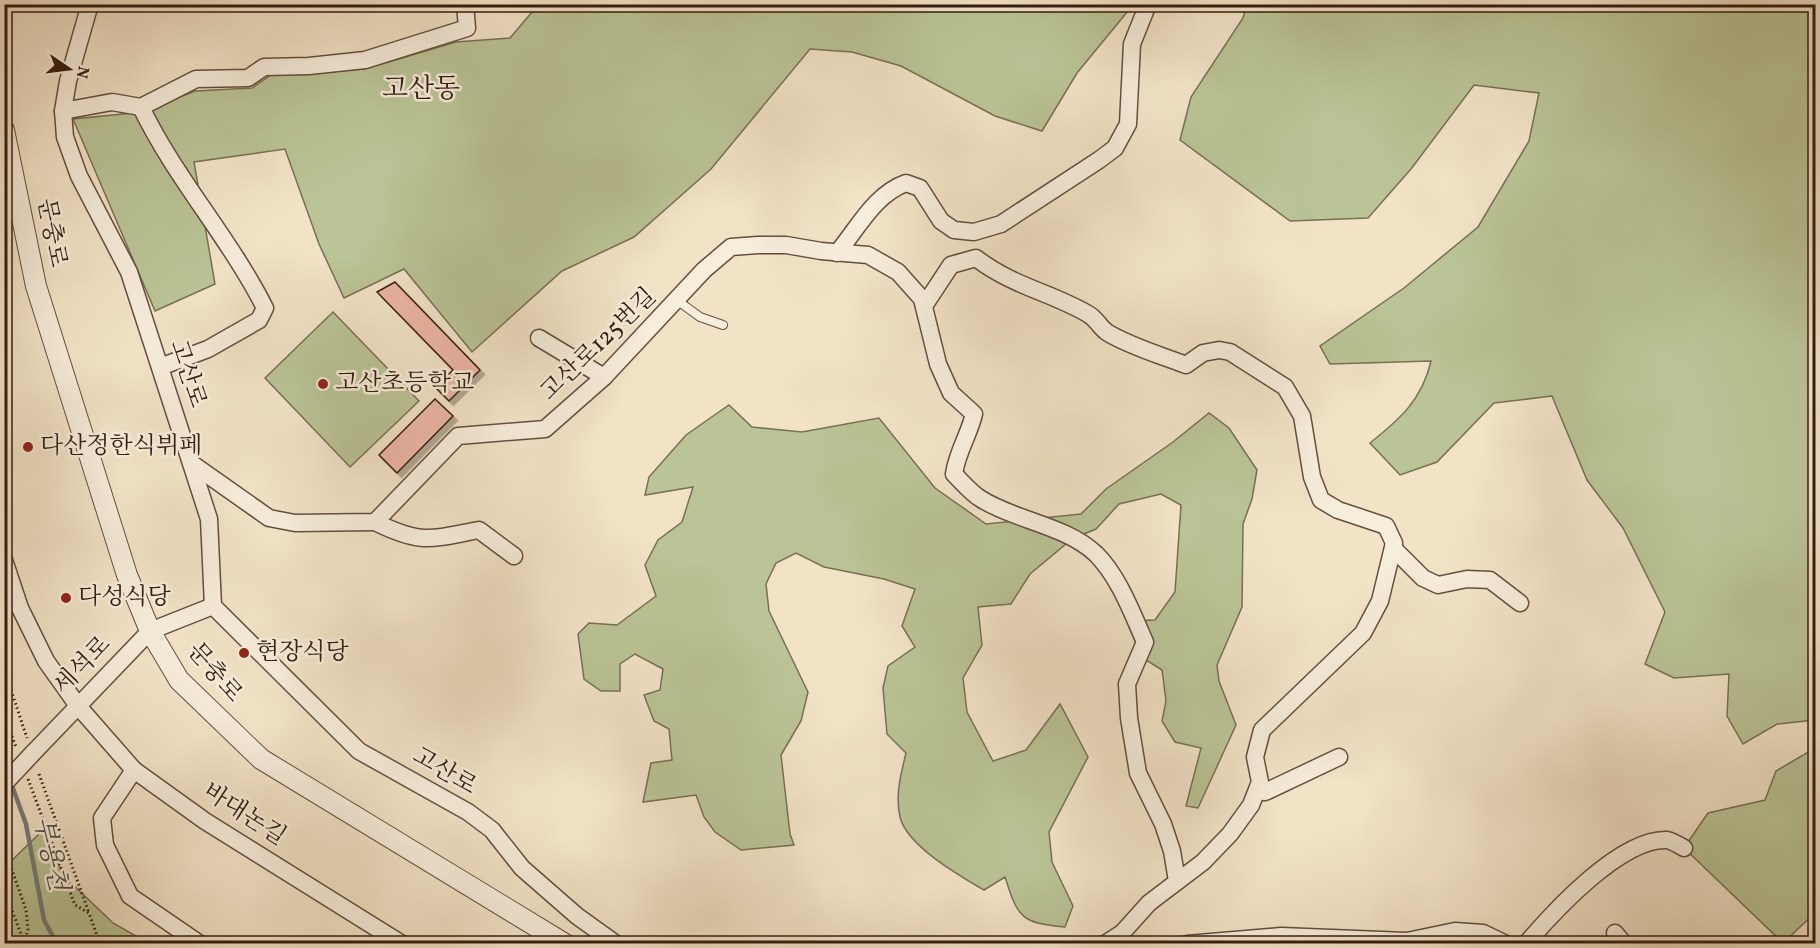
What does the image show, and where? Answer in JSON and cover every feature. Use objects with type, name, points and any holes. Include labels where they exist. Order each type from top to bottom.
[{"type":"street","name":"고산로","points":[[90,4],[68,81],[63,111],[65,137],[79,176],[129,273],[209,519],[213,606],[359,751],[468,812],[492,830],[522,868],[561,902],[616,944]]},
{"type":"street","points":[[63,111],[112,102],[141,107],[196,79],[248,78],[264,67],[320,65],[365,60],[396,52],[418,42],[467,28],[465,4]]},
{"type":"street","points":[[837,253],[881,196],[892,188],[906,183],[920,188],[941,221],[954,230],[974,232],[1001,224],[1115,148],[1128,124],[1132,44],[1148,4]]},
{"type":"street","points":[[141,107],[160,147],[238,260],[265,308],[259,320],[208,349],[160,367]]},
{"type":"street","name":"문충로","points":[[4,130],[36,286],[127,575],[150,631],[179,680],[261,759],[539,937],[565,944]]},
{"type":"street","name":"고산로125번길","points":[[375,522],[458,436],[545,429],[604,377],[635,341],[678,301],[704,270],[731,247],[786,245],[868,255],[898,272],[922,299],[938,364],[951,393],[974,414],[970,429],[957,453],[954,474],[979,498],[1077,540],[1096,554],[1111,573],[1145,642],[1127,684],[1129,718],[1138,773],[1163,824],[1172,851],[1177,881]]},
{"type":"street","points":[[924,306],[951,265],[976,258],[1013,282],[1035,289],[1090,315],[1105,332],[1186,365],[1203,353],[1219,350],[1230,352],[1285,387],[1302,416],[1312,477],[1321,500],[1338,510],[1386,526],[1394,543],[1380,601],[1363,633],[1262,730],[1255,757],[1260,782],[1251,806],[1230,834],[1203,861],[1149,903],[1122,933],[1108,942]]},
{"type":"street","points":[[539,338],[604,377]]},
{"type":"street","points":[[191,463],[269,518],[295,523],[375,522],[404,537],[424,540],[479,530],[514,555]]},
{"type":"street","points":[[1393,548],[1423,578],[1438,585],[1467,579],[1490,580],[1520,603]]},
{"type":"street","name":"바대논길","points":[[4,560],[20,608],[46,661],[78,706],[134,770],[205,821],[402,944]]},
{"type":"street","name":"세석로","points":[[4,784],[26,749],[78,706],[150,631],[213,606]]},
{"type":"street","points":[[1257,791],[1264,792],[1339,757]]},
{"type":"street","points":[[134,770],[102,818],[105,845],[130,896],[200,944]]},
{"type":"street","points":[[1526,944],[1563,902],[1620,857],[1648,843],[1669,840],[1684,848]]},
{"type":"street","points":[[1187,944],[1281,936],[1407,941],[1455,931],[1483,933],[1506,944]]},
{"type":"street","points":[[1108,942],[1134,944]]},
{"type":"lane","points":[[678,301],[700,317],[723,325]]},
{"type":"path","points":[[4,669],[26,749]]},
{"type":"path","points":[[4,715],[26,749]]},
{"type":"path","points":[[26,773],[75,906],[88,913]]},
{"type":"path","points":[[39,774],[100,944]]},
{"type":"path","points":[[4,847],[26,910],[28,929],[24,942]]},
{"type":"path","points":[[4,890],[24,942]]},
{"type":"green space","points":[[1247,4],[1815,5],[1815,720],[1777,724],[1743,744],[1727,716],[1729,674],[1674,678],[1645,664],[1665,612],[1623,528],[1587,480],[1552,396],[1494,403],[1437,462],[1400,475],[1370,443],[1391,426],[1416,398],[1431,361],[1330,364],[1320,346],[1404,288],[1478,227],[1529,141],[1539,93],[1474,85],[1411,169],[1368,218],[1290,221],[1180,140],[1191,97],[1243,18]]},
{"type":"green space","points":[[538,5],[1133,5],[1077,73],[1042,131],[995,116],[901,66],[852,52],[810,49],[711,169],[634,237],[562,271],[472,352],[404,269],[344,298],[319,244],[285,149],[194,162],[215,284],[155,311],[73,119],[143,112],[195,91],[252,88],[271,75],[365,69],[456,42],[510,38]]},
{"type":"green space","points":[[333,312],[419,401],[350,467],[265,378]]},
{"type":"green space","points":[[729,405],[752,427],[802,432],[879,418],[935,488],[986,524],[1081,514],[1106,489],[1173,442],[1209,413],[1229,428],[1257,470],[1252,499],[1243,524],[1242,607],[1217,665],[1219,681],[1236,725],[1198,808],[1186,806],[1201,748],[1175,742],[1162,721],[1166,701],[1162,670],[1146,660],[1130,621],[1155,620],[1175,592],[1181,505],[1161,494],[1119,504],[1096,529],[1072,539],[1030,574],[1011,604],[978,607],[982,645],[963,678],[967,712],[993,761],[1026,750],[1060,704],[1088,757],[1049,832],[1052,862],[1073,906],[1065,927],[1039,923],[1023,916],[1014,902],[1005,877],[984,890],[923,849],[905,828],[900,817],[898,801],[906,753],[887,734],[883,688],[888,666],[915,647],[902,626],[915,589],[884,579],[824,567],[796,553],[776,563],[766,584],[769,611],[808,692],[801,721],[781,755],[790,834],[794,845],[741,850],[715,832],[704,817],[696,795],[643,802],[651,763],[672,760],[669,729],[654,721],[644,695],[660,690],[663,669],[635,654],[620,664],[620,691],[601,691],[584,679],[578,634],[589,623],[617,625],[656,596],[645,565],[658,540],[682,522],[693,487],[645,495],[649,477],[686,435]]},
{"type":"green space","points":[[1815,748],[1815,913],[1783,943],[1684,848],[1708,813],[1765,800],[1776,771]]},
{"type":"green space","points":[[42,831],[65,877],[113,923],[148,943],[5,943],[5,867]]},
{"type":"building","points":[[395,282],[480,370],[449,401],[435,387],[453,370],[377,292]]},
{"type":"building","points":[[435,399],[453,416],[397,473],[379,455]]},
{"type":"waterway","name":"부용천","points":[[11,783],[26,824],[44,920],[57,944]]},
{"type":"place","name":"고산초등학교","points":[[323,384]]},
{"type":"place","name":"다산정한식뷔페","points":[[28,447]]},
{"type":"place","name":"다성식당","points":[[66,598]]},
{"type":"place","name":"현장식당","points":[[244,653]]},
{"type":"district","name":"고산동","points":[[421,90]]}]
